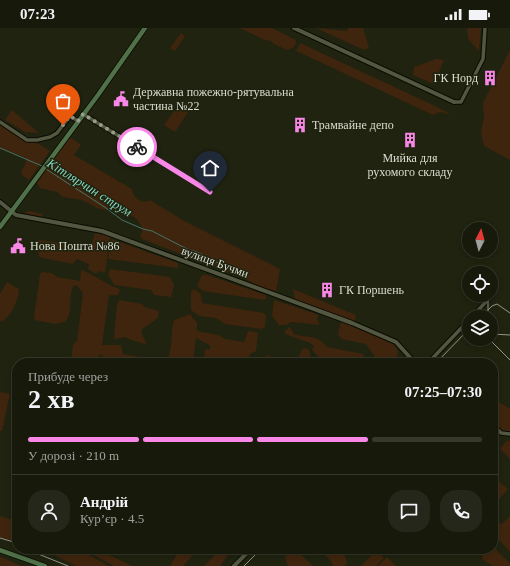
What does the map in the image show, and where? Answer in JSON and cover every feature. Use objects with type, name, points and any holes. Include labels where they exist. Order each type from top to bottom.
[{"type":"main road","points":[[0,226],[78,121],[144,28]]},
{"type":"main road","points":[[0,550],[45,566]]},
{"type":"street","points":[[294,28],[454,102],[461,102],[483,59],[485,28]]},
{"type":"street","points":[[83,114],[210,192]]},
{"type":"street","points":[[0,122],[26,140],[37,140],[50,137],[57,133],[70,116],[78,121]]},
{"type":"street","name":"вулиця Бучми","points":[[0,202],[10,212],[23,217],[102,231],[338,318],[396,342],[410,358]]},
{"type":"street","points":[[478,310],[486,302]]},
{"type":"street","points":[[433,358],[462,327]]},
{"type":"street","points":[[498,429],[501,432],[510,434]]},
{"type":"street","points":[[234,566],[246,554]]},
{"type":"shaded area","points":[[240,28],[272,28],[296,40],[295,46],[287,50],[271,41],[265,40]]},
{"type":"shaded area","points":[[316,28],[347,31],[348,28],[363,28],[369,48],[364,50]]},
{"type":"shaded area","points":[[467,28],[481,28],[479,51],[468,39]]},
{"type":"shaded area","points":[[181,33],[185,36],[175,51],[170,48]]},
{"type":"shaded area","points":[[300,43],[452,115],[440,112],[433,115],[296,51]]},
{"type":"shaded area","points":[[510,50],[510,160],[484,146],[481,131],[484,117],[483,103]]},
{"type":"shaded area","points":[[436,59],[444,60],[434,84],[413,75],[414,67]]},
{"type":"shaded area","points":[[184,101],[192,106],[175,132],[164,125],[178,106],[180,107]]},
{"type":"shaded area","points":[[12,110],[39,133],[25,132],[5,120]]},
{"type":"shaded area","points":[[0,122],[26,140],[32,140],[50,151],[29,180],[22,175],[21,172],[26,163],[26,158],[0,148]]},
{"type":"shaded area","points":[[69,138],[81,145],[74,155],[132,189],[138,200],[144,202],[150,200],[186,222],[280,269],[276,291],[264,288],[240,277],[142,239],[140,236],[143,229],[136,218],[123,212],[99,209],[82,200],[63,197],[57,192],[40,188],[37,183],[34,187]]},
{"type":"shaded area","points":[[30,211],[42,214],[44,219],[24,215],[25,212]]},
{"type":"shaded area","points":[[95,233],[110,237],[105,273],[98,271],[96,274],[88,269],[89,264],[77,259],[72,264],[39,257],[38,240],[91,246]]},
{"type":"shaded area","points":[[111,239],[178,263],[178,268],[108,259]]},
{"type":"shaded area","points":[[110,269],[170,277],[174,285],[171,297],[154,295],[151,290],[114,285],[108,275]]},
{"type":"shaded area","points":[[83,270],[120,289],[118,295],[109,295],[102,345],[121,345],[123,354],[146,358],[112,358],[101,356],[100,353],[99,358],[72,358],[73,344],[77,341],[83,293],[77,286],[74,285],[72,289],[69,314],[65,322],[55,324],[35,320],[34,317],[40,274],[42,272],[52,273],[57,277],[80,281],[81,271]]},
{"type":"shaded area","points":[[202,275],[207,275],[266,295],[266,299],[264,300],[203,291],[197,286]]},
{"type":"shaded area","points":[[7,282],[19,289],[14,307],[2,322],[0,320],[0,294]]},
{"type":"shaded area","points":[[194,289],[201,294],[202,303],[264,313],[266,316],[265,327],[261,329],[225,324],[216,318],[199,316],[191,310],[191,292]]},
{"type":"shaded area","points":[[293,289],[356,315],[355,321],[295,299]]},
{"type":"shaded area","points":[[119,300],[142,304],[144,307],[159,311],[158,318],[141,330],[146,342],[145,344],[125,337],[114,339],[117,305]]},
{"type":"shaded area","points":[[274,300],[319,315],[317,319],[320,325],[291,322],[286,325],[279,325],[272,316]]},
{"type":"shaded area","points":[[190,314],[197,323],[197,331],[219,335],[225,339],[244,342],[248,331],[257,332],[256,351],[250,354],[249,358],[204,358],[205,349],[209,350],[211,346],[196,338],[194,358],[167,358],[171,348],[174,320]]},
{"type":"shaded area","points":[[341,322],[392,342],[398,351],[397,358],[376,358],[366,344],[341,339],[338,334]]},
{"type":"shaded area","points":[[290,327],[294,334],[316,338],[327,347],[363,354],[364,358],[320,358],[312,350],[314,346],[310,343],[285,334],[285,331]]},
{"type":"shaded area","points":[[303,348],[308,349],[310,352],[310,358],[299,358]]},
{"type":"shaded area","points":[[267,355],[274,358],[265,358]]},
{"type":"shaded area","points":[[0,392],[10,394],[2,431],[0,431]]},
{"type":"shaded area","points":[[498,401],[510,409],[510,431],[501,431],[498,428]]},
{"type":"shaded area","points":[[508,440],[510,442],[510,459],[500,448]]},
{"type":"shaded area","points":[[498,481],[508,489],[498,501]]},
{"type":"shaded area","points":[[0,516],[12,519],[12,541],[0,537]]},
{"type":"shaded area","points":[[510,516],[510,552],[498,539],[498,523],[502,524]]},
{"type":"shaded area","points":[[498,552],[510,563],[510,566],[493,566],[483,560],[481,554],[498,554]]},
{"type":"shaded area","points":[[57,554],[87,554],[109,566],[76,566],[56,556]]},
{"type":"shaded area","points":[[92,554],[107,554],[132,566],[114,566]]},
{"type":"shaded area","points":[[177,554],[192,554],[192,556],[183,566],[170,566]]},
{"type":"shaded area","points":[[216,554],[228,554],[220,566],[204,566]]},
{"type":"shaded area","points":[[288,554],[300,554],[313,566],[288,566],[285,557]]},
{"type":"shaded area","points":[[322,554],[344,554],[347,563],[344,566],[333,566],[330,559]]},
{"type":"shaded area","points":[[373,554],[380,554],[384,558],[376,566],[361,566]]},
{"type":"shaded area","points":[[1,557],[22,566],[0,566]]},
{"type":"shaded area","points":[[387,557],[396,566],[378,566]]},
{"type":"waterway","name":"Кітлярчин струм","points":[[0,148],[42,166]]},
{"type":"waterway","name":"Кітлярчин струм","points":[[46,169],[122,220],[143,229],[152,231],[236,272]]},
{"type":"tram line","points":[[488,302],[488,310]]},
{"type":"tram line","points":[[488,310],[497,304],[510,313]]},
{"type":"tram line","points":[[498,334],[510,335]]},
{"type":"tram line","points":[[441,358],[462,336]]},
{"type":"tram line","points":[[496,346],[510,360]]},
{"type":"tram line","points":[[0,538],[12,542]]},
{"type":"tram line","points":[[38,554],[68,566]]},
{"type":"tram line","points":[[244,566],[256,554]]},
{"type":"way so far","points":[[63,125],[70,116],[78,121],[83,114],[137,147]]},
{"type":"place","name":"ГК Норд","points":[[490,78]]},
{"type":"place","name":"Державна пожежно-рятувальна частина №22","points":[[121,99]]},
{"type":"place","name":"Трамвайне депо","points":[[300,125]]},
{"type":"place","name":"Мийка для рухомого складу","points":[[410,140]]},
{"type":"place","name":"Нова Пошта №86","points":[[18,246]]},
{"type":"place","name":"ГК Поршень","points":[[327,290]]},
{"type":"route","points":[[137,147],[210,192]]}]
